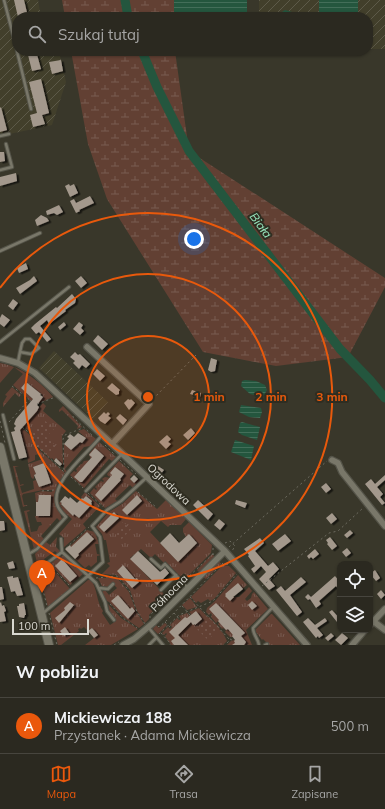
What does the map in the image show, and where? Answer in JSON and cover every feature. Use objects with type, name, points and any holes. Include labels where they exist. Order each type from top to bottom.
[{"type":"main road","points":[[0,447],[49,645]]},
{"type":"street","points":[[87,347],[149,404],[112,444]]},
{"type":"street","name":"Ogrodowa","points":[[0,358],[18,362],[35,373],[123,454],[225,551],[307,645]]},
{"type":"street","points":[[332,460],[338,463],[342,472],[385,526]]},
{"type":"street","name":"Północna","points":[[123,645],[149,628],[225,551]]},
{"type":"street","points":[[373,622],[385,609]]},
{"type":"street","points":[[373,624],[385,630]]},
{"type":"street","points":[[352,645],[362,633]]},
{"type":"lane","points":[[4,0],[12,31]]},
{"type":"lane","points":[[18,56],[31,109]]},
{"type":"lane","points":[[0,136],[10,134]]},
{"type":"lane","points":[[0,170],[12,167],[6,144]]},
{"type":"lane","points":[[0,251],[40,233]]},
{"type":"lane","points":[[0,342],[69,287]]},
{"type":"lane","points":[[18,362],[20,352],[22,343],[25,339],[30,339],[39,348],[31,354],[20,352]]},
{"type":"lane","points":[[4,415],[14,459]]},
{"type":"lane","points":[[1,424],[6,424]]},
{"type":"lane","points":[[27,555],[37,549],[66,517],[57,504],[56,496],[60,484],[66,475],[102,435]]},
{"type":"lane","points":[[86,491],[123,454]]},
{"type":"lane","points":[[42,615],[103,562],[100,537],[92,526],[107,510],[121,501],[147,477]]},
{"type":"lane","points":[[61,539],[62,551],[92,578],[105,602],[107,611],[114,620]]},
{"type":"lane","points":[[31,572],[48,563],[62,551]]},
{"type":"lane","points":[[151,559],[161,568],[165,564],[188,588]]},
{"type":"lane","points":[[161,590],[176,575]]},
{"type":"lane","points":[[98,588],[108,589],[113,584]]},
{"type":"lane","points":[[259,645],[254,635],[253,628],[274,607]]},
{"type":"lane","points":[[261,619],[264,622]]},
{"type":"lane","points":[[149,628],[163,645]]},
{"type":"lane","points":[[149,645],[156,638]]},
{"type":"path","points":[[149,404],[196,356]]},
{"type":"path","points":[[6,424],[28,401],[31,401],[12,386]]},
{"type":"path","points":[[37,404],[55,397]]},
{"type":"path","points":[[22,427],[33,436],[35,444],[64,472]]},
{"type":"path","points":[[62,476],[64,472],[63,439],[65,435],[84,428]]},
{"type":"path","points":[[225,551],[327,461],[332,460]]},
{"type":"path","points":[[42,491],[54,490],[56,485]]},
{"type":"path","points":[[137,490],[156,507]]},
{"type":"path","points":[[258,589],[329,533],[338,531],[368,504]]},
{"type":"path","points":[[62,551],[86,529],[92,526]]},
{"type":"path","points":[[150,620],[150,615],[213,554]]},
{"type":"path","points":[[48,563],[72,588]]},
{"type":"path","points":[[149,628],[156,624],[159,627],[165,622],[223,563],[232,565]]},
{"type":"path","points":[[92,578],[117,576],[130,592],[137,612],[149,628],[158,635],[177,616],[213,602],[238,573]]},
{"type":"path","points":[[113,584],[118,584],[121,581]]},
{"type":"path","points":[[190,597],[229,638],[234,640]]},
{"type":"path","points":[[105,602],[109,603],[123,618],[139,629]]},
{"type":"path","points":[[181,605],[190,615]]},
{"type":"path","points":[[173,613],[180,620]]},
{"type":"path","points":[[209,617],[212,614]]},
{"type":"path","points":[[165,622],[171,628]]},
{"type":"path","points":[[160,633],[170,643],[170,645]]},
{"type":"path","points":[[229,638],[233,637]]},
{"type":"path","points":[[225,645],[229,641],[229,638]]},
{"type":"shaded area","points":[[0,0],[38,0],[40,12],[12,12],[12,56],[60,56],[66,82],[52,125],[0,136]]},
{"type":"shaded area","points":[[174,0],[247,0],[247,12],[174,12]]},
{"type":"shaded area","points":[[259,0],[385,0],[385,49],[373,49],[373,12],[259,12]]},
{"type":"shaded area","points":[[319,0],[358,0],[358,12],[319,12]]},
{"type":"shaded area","points":[[54,351],[108,402],[93,419],[39,368]]},
{"type":"shaded area","points":[[242,381],[256,381],[265,385],[267,390],[263,397],[250,394],[241,386]]},
{"type":"shaded area","points":[[241,405],[261,408],[262,412],[260,418],[249,417],[239,412]]},
{"type":"shaded area","points":[[242,422],[260,427],[257,440],[242,435],[238,432],[240,423]]},
{"type":"shaded area","points":[[235,440],[254,446],[251,460],[231,452]]},
{"type":"green space","points":[[62,0],[174,0],[174,12],[64,12]]},
{"type":"green space","points":[[72,56],[176,56],[189,151],[385,278],[385,287],[348,357],[276,366],[203,352],[107,199],[88,144]]},
{"type":"green space","points":[[0,363],[14,367],[0,383]]},
{"type":"green space","points":[[14,367],[36,380],[53,397],[37,404],[43,397],[26,382],[21,388],[33,399],[31,401],[13,385],[23,374]]},
{"type":"green space","points":[[12,387],[21,395],[19,397],[15,393],[3,407],[3,403],[7,396],[5,395]]},
{"type":"green space","points":[[43,403],[46,406],[43,411],[66,431],[62,436],[63,465],[56,458],[54,460],[52,458],[51,459],[37,446],[32,434],[24,425]]},
{"type":"green space","points":[[63,406],[82,427],[77,429],[78,426],[62,410],[59,412]]},
{"type":"green space","points":[[43,419],[54,429],[46,437],[57,447],[48,456],[35,444],[34,436],[31,433]]},
{"type":"green space","points":[[22,428],[32,437],[37,448],[66,474],[58,482],[54,496],[62,519],[60,521],[57,518],[41,536],[44,539],[34,549],[24,511],[30,511],[27,512],[31,532],[37,531],[39,526],[42,525],[41,522],[37,522],[35,516],[50,516],[51,496],[39,495],[38,502],[36,502],[35,493],[42,491],[52,492],[52,490],[43,490],[23,494],[24,505],[28,505],[23,507],[13,466],[19,466],[15,467],[20,485],[24,485],[20,486],[22,493],[34,489],[33,481],[36,480],[39,487],[51,483],[44,463],[33,467],[36,474],[34,475],[33,479],[31,477],[28,464],[43,459],[39,454],[35,455],[35,460],[28,463],[20,430]]},
{"type":"green space","points":[[84,429],[96,439],[90,446],[84,447],[65,469],[66,471],[69,470],[66,473],[64,471],[64,444],[75,448],[79,441],[82,443],[86,438],[78,431]]},
{"type":"green space","points":[[99,442],[116,457],[112,461],[109,459],[84,488],[70,475],[74,471],[77,471],[76,469],[84,461],[91,460],[89,454]]},
{"type":"green space","points":[[119,461],[133,474],[130,479],[134,483],[138,479],[140,481],[133,488],[130,485],[115,499],[117,501],[105,508],[90,493],[94,488],[96,490],[97,489],[95,487],[101,481],[104,481],[102,479],[105,477],[111,478],[107,474]]},
{"type":"green space","points":[[136,491],[157,509],[166,500],[186,519],[181,525],[170,525],[168,527],[161,521],[150,532],[177,561],[197,543],[189,534],[186,537],[183,532],[183,528],[189,522],[212,545],[211,553],[184,580],[165,561],[164,563],[155,554],[151,558],[141,549],[130,558],[164,594],[179,581],[181,583],[149,615],[149,619],[145,623],[137,611],[130,590],[117,575],[102,574],[110,566],[107,563],[110,562],[106,540],[104,540],[102,534],[96,527],[109,512],[122,504]]},
{"type":"green space","points":[[85,492],[100,506],[83,524],[86,528],[63,548],[64,538],[59,534],[72,519],[64,512],[59,503],[62,503],[61,505],[71,512],[70,513],[72,515],[74,514],[79,518],[92,504],[92,501],[87,496],[83,499],[81,497]]},
{"type":"green space","points":[[123,522],[131,529],[121,540],[114,532]]},
{"type":"green space","points":[[87,530],[95,532],[99,544],[95,544],[97,554],[101,555],[97,556],[97,562],[91,567],[89,565],[85,568],[66,550]]},
{"type":"green space","points":[[57,537],[56,547],[60,551],[58,554],[55,551],[44,559],[46,563],[38,568],[35,554],[46,542],[50,545]]},
{"type":"green space","points":[[212,554],[215,557],[200,573],[197,570]]},
{"type":"green space","points":[[64,556],[83,574],[70,585],[50,564],[59,557]]},
{"type":"green space","points":[[219,561],[221,564],[206,579],[203,577]]},
{"type":"green space","points":[[49,565],[70,589],[48,607],[39,572]]},
{"type":"green space","points":[[223,565],[229,566],[236,573],[214,599],[210,601],[208,599],[201,603],[198,601],[196,603],[191,597]]},
{"type":"green space","points":[[238,575],[247,585],[233,596],[239,597],[249,587],[252,591],[245,599],[247,601],[251,598],[254,592],[268,609],[246,630],[252,645],[227,645],[231,641],[235,640],[235,637],[230,637],[225,632],[226,630],[223,628],[222,629],[218,624],[218,621],[216,623],[211,617],[211,613],[209,615],[206,612],[207,608]]},
{"type":"green space","points":[[98,578],[117,578],[129,592],[136,611],[144,624],[139,628],[123,617],[107,601],[102,592],[105,590],[109,595],[117,588],[113,584],[108,587],[102,586]]},
{"type":"green space","points":[[88,580],[91,580],[93,584],[103,611],[102,613],[110,625],[116,621],[110,613],[108,604],[121,618],[138,629],[111,645],[85,645],[98,635],[92,628],[88,631],[84,627],[78,629],[79,631],[61,645],[58,645],[50,613]]},
{"type":"green space","points":[[190,598],[197,607],[187,610],[182,605]]},
{"type":"green space","points":[[199,608],[223,633],[227,641],[223,645],[171,645],[165,636],[167,634],[166,633],[164,635],[162,633],[168,627],[170,629],[172,627],[170,625],[177,618],[179,620],[181,619],[179,616],[187,613],[190,616],[191,614],[189,612]]},
{"type":"green space","points":[[271,614],[300,645],[269,645],[263,639],[262,640],[256,632],[256,629]]},
{"type":"green space","points":[[209,617],[220,628],[208,640],[197,629]]},
{"type":"green space","points":[[165,623],[167,625],[158,634],[153,629],[156,625],[159,628]]},
{"type":"building","points":[[14,0],[24,0],[27,12],[17,12]]},
{"type":"building","points":[[28,56],[37,56],[41,69],[32,71]]},
{"type":"building","points":[[61,60],[63,71],[52,74],[49,62]]},
{"type":"building","points":[[41,79],[49,113],[42,115],[45,124],[33,127],[30,115],[37,113],[29,82]]},
{"type":"building","points":[[1,107],[7,130],[0,132],[0,108]]},
{"type":"building","points":[[0,152],[4,152],[5,161],[0,162]]},
{"type":"building","points":[[16,173],[17,181],[0,186],[0,177]]},
{"type":"building","points":[[69,184],[70,186],[74,184],[78,193],[70,197],[65,186]]},
{"type":"building","points":[[90,196],[94,203],[76,213],[70,201],[74,199],[76,203]]},
{"type":"building","points":[[59,205],[63,212],[57,215],[54,213],[47,215],[46,211]]},
{"type":"building","points":[[41,215],[49,221],[37,226],[35,220]]},
{"type":"building","points":[[26,263],[28,269],[19,273],[17,268]]},
{"type":"building","points":[[34,276],[37,281],[20,294],[16,288]]},
{"type":"building","points":[[81,276],[87,283],[81,288],[75,281]]},
{"type":"building","points":[[72,294],[76,299],[75,303],[49,324],[47,320],[40,326],[51,339],[47,342],[39,332],[36,334],[31,328],[56,307],[57,308]]},
{"type":"building","points":[[13,299],[18,303],[13,310],[8,306]]},
{"type":"building","points":[[2,314],[10,320],[4,327],[0,324]]},
{"type":"building","points":[[64,322],[66,325],[60,330],[58,327]]},
{"type":"building","points":[[79,322],[83,325],[81,328],[84,331],[80,335],[73,329]]},
{"type":"building","points":[[98,335],[108,344],[102,350],[93,341]]},
{"type":"building","points":[[75,352],[78,355],[80,354],[90,364],[86,368],[82,365],[79,369],[73,363],[75,361],[70,357]]},
{"type":"building","points":[[211,358],[217,360],[215,371],[211,372],[208,370]]},
{"type":"building","points":[[97,369],[105,376],[100,381],[93,374]]},
{"type":"building","points":[[26,382],[43,397],[37,405],[39,407],[37,411],[20,430],[27,457],[19,459],[11,432],[15,431],[14,428],[16,426],[14,424],[16,419],[33,399],[21,388]]},
{"type":"building","points":[[112,383],[120,390],[119,394],[116,395],[107,388]]},
{"type":"building","points":[[192,390],[201,393],[200,397],[190,394]]},
{"type":"building","points":[[128,399],[131,399],[135,403],[129,410],[124,403]]},
{"type":"building","points":[[104,412],[106,414],[108,412],[110,414],[108,416],[111,418],[105,424],[98,418]]},
{"type":"building","points":[[120,414],[127,420],[123,425],[116,418]]},
{"type":"building","points":[[191,428],[195,433],[188,440],[183,435]]},
{"type":"building","points":[[78,433],[86,438],[82,443],[80,442],[71,450],[64,444],[69,438],[67,437],[70,434],[74,437]]},
{"type":"building","points":[[167,435],[171,439],[168,442],[171,444],[166,449],[159,442]]},
{"type":"building","points":[[95,448],[104,456],[82,482],[80,482],[74,477],[92,457],[89,455]]},
{"type":"building","points":[[56,458],[62,464],[60,466],[54,461]]},
{"type":"building","points":[[44,463],[51,483],[39,487],[34,475],[36,474],[33,467]]},
{"type":"building","points":[[158,466],[164,470],[159,476],[154,470]]},
{"type":"building","points":[[115,467],[124,474],[120,479],[121,480],[101,501],[95,495],[112,475],[110,473]]},
{"type":"building","points":[[134,475],[138,479],[134,483],[130,479]]},
{"type":"building","points":[[385,475],[385,480],[377,487],[383,494],[380,497],[385,503],[382,505],[365,484],[371,479],[375,484]]},
{"type":"building","points":[[326,483],[331,489],[326,493],[321,487]]},
{"type":"building","points":[[39,495],[51,495],[50,516],[36,516],[36,502],[38,502]]},
{"type":"building","points":[[137,495],[142,501],[127,515],[122,510]]},
{"type":"building","points":[[65,496],[69,499],[70,497],[77,503],[86,496],[92,501],[92,504],[79,518],[74,514],[73,516],[61,504],[62,503],[60,502]]},
{"type":"building","points":[[198,500],[213,514],[208,520],[193,505]]},
{"type":"building","points":[[236,500],[247,503],[245,508],[235,504]]},
{"type":"building","points":[[114,512],[119,518],[104,532],[99,527]]},
{"type":"building","points":[[332,513],[337,519],[331,524],[326,518]]},
{"type":"building","points":[[219,519],[225,524],[220,530],[214,525]]},
{"type":"building","points":[[0,521],[4,521],[5,530],[0,531]]},
{"type":"building","points":[[350,530],[353,533],[347,538],[344,535]]},
{"type":"building","points":[[87,532],[94,539],[78,554],[79,555],[75,559],[65,549],[70,545],[71,547]]},
{"type":"building","points":[[170,533],[179,543],[189,534],[197,543],[178,562],[160,543]]},
{"type":"building","points":[[285,534],[291,541],[278,551],[272,544]]},
{"type":"building","points":[[330,537],[337,546],[332,550],[327,544],[328,543],[326,540]]},
{"type":"building","points":[[260,538],[264,543],[255,551],[268,566],[273,562],[279,569],[269,579],[275,586],[269,590],[259,579],[266,572],[261,566],[254,573],[251,569],[255,566],[244,549]]},
{"type":"building","points":[[347,548],[351,553],[346,557],[342,552]]},
{"type":"building","points":[[315,549],[319,554],[313,559],[311,557],[309,559],[307,556]]},
{"type":"building","points":[[138,551],[160,572],[165,568],[169,573],[157,585],[130,559]]},
{"type":"building","points":[[62,559],[77,576],[70,582],[55,566]]},
{"type":"building","points":[[13,561],[15,568],[9,569],[7,563]]},
{"type":"building","points":[[123,565],[135,579],[137,578],[139,582],[132,588],[117,571]]},
{"type":"building","points":[[375,570],[380,578],[376,581],[373,578],[373,572]]},
{"type":"building","points":[[13,576],[13,578],[18,577],[23,595],[17,596],[15,591],[11,592],[7,577]]},
{"type":"building","points":[[335,576],[337,578],[337,587],[336,586],[319,601],[321,604],[316,608],[310,599],[308,600],[305,597],[308,594],[311,597]]},
{"type":"building","points":[[301,577],[306,582],[290,595],[302,612],[297,616],[276,590],[281,586],[285,591]]},
{"type":"building","points":[[238,583],[243,589],[230,601],[225,594]]},
{"type":"building","points":[[0,587],[2,587],[4,599],[0,600]]},
{"type":"building","points":[[381,590],[385,595],[381,599],[377,594]]},
{"type":"building","points":[[118,595],[130,609],[132,607],[135,611],[128,619],[111,601]]},
{"type":"building","points":[[252,601],[257,606],[252,610],[248,605]]},
{"type":"building","points":[[1,602],[6,611],[4,612],[6,621],[0,622],[0,603]]},
{"type":"building","points":[[70,602],[74,605],[59,623],[55,618],[65,610],[64,608]]},
{"type":"building","points":[[24,603],[26,615],[24,618],[19,617],[17,606]]},
{"type":"building","points":[[216,603],[245,633],[241,636],[246,642],[244,645],[232,645],[235,643],[232,636],[233,635],[228,629],[226,630],[209,609]]},
{"type":"building","points":[[332,610],[337,616],[337,622],[329,612]]},
{"type":"building","points":[[196,611],[202,619],[195,625],[191,622],[178,635],[188,645],[174,645],[171,641],[175,638],[169,632],[185,617],[187,618]]},
{"type":"building","points":[[308,618],[315,625],[325,618],[327,621],[317,628],[323,635],[319,638],[318,636],[316,638],[303,622]]},
{"type":"building","points":[[65,627],[69,633],[64,636],[60,631]]},
{"type":"building","points":[[92,628],[98,635],[94,638],[88,631]]},
{"type":"building","points":[[331,633],[334,636],[328,641],[325,638]]},
{"type":"building","points":[[342,633],[348,638],[341,645],[335,640]]},
{"type":"waterway","name":"Biała","points":[[125,0],[127,12]]},
{"type":"waterway","name":"Biała","points":[[144,56],[157,87],[189,151],[340,349],[385,398]]},
{"type":"place","name":"Mickiewicza 188","points":[[42,593]]}]
